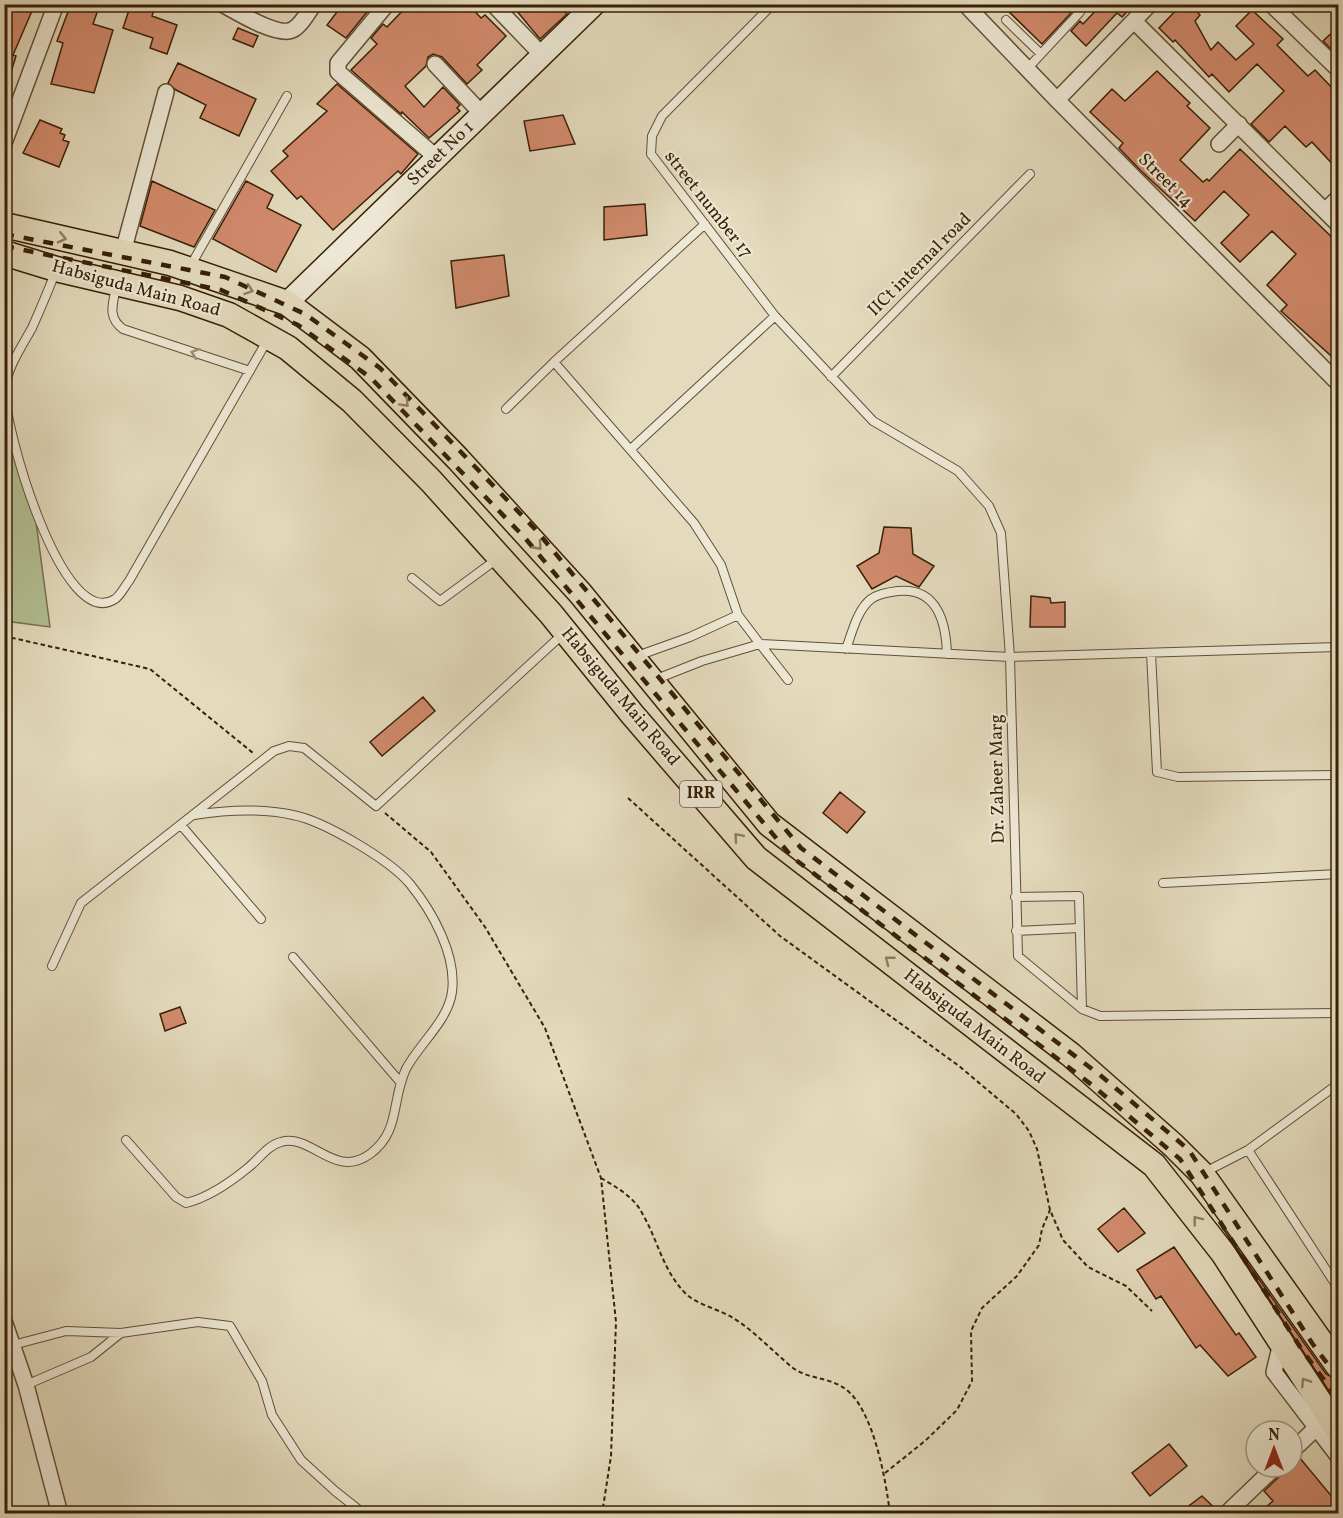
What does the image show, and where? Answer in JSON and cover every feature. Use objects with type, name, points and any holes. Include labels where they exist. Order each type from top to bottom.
[{"type":"main road","name":"Habsiguda Main Road","points":[[4,225],[189,269],[287,303],[360,358],[458,459],[635,657],[769,824],[1071,1055],[1173,1145],[1202,1174],[1338,1366]]},
{"type":"main road","name":"Habsiguda Main Road","points":[[4,253],[202,304],[270,336],[378,425],[500,557],[756,858],[1154,1165],[1223,1253],[1281,1343],[1328,1429]]},
{"type":"main road","points":[[431,481],[458,459]]},
{"type":"main road","points":[[776,873],[799,847]]},
{"type":"street","points":[[4,143],[56,4]]},
{"type":"street","points":[[222,4],[279,32],[291,31],[298,26],[314,4]]},
{"type":"street","points":[[387,4],[338,63],[338,72],[437,158]]},
{"type":"street","points":[[493,4],[542,56]]},
{"type":"street","name":"Street No 1","points":[[287,303],[595,4]]},
{"type":"street","name":"Street 14","points":[[965,4],[1338,383]]},
{"type":"street","points":[[1057,100],[1150,4]]},
{"type":"street","points":[[1270,4],[1338,69]]},
{"type":"street","points":[[1134,21],[1338,225]]},
{"type":"street","points":[[435,64],[482,114]]},
{"type":"street","points":[[123,252],[166,92]]},
{"type":"street","points":[[1219,144],[1239,124]]},
{"type":"street","points":[[1325,211],[1338,198]]},
{"type":"street","points":[[4,1321],[26,1385],[60,1514]]},
{"type":"street","points":[[1304,1444],[1328,1429],[1338,1456]]},
{"type":"street","points":[[1227,1514],[1263,1479]]},
{"type":"lane","name":"street number 17","points":[[773,4],[662,116],[652,136],[651,154],[775,316]]},
{"type":"lane","points":[[1027,69],[1080,12],[1078,4]]},
{"type":"lane","points":[[1006,20],[1041,54]]},
{"type":"lane","points":[[189,269],[287,96]]},
{"type":"lane","name":"IICt internal road","points":[[831,376],[1030,174]]},
{"type":"lane","points":[[506,409],[705,224]]},
{"type":"lane","points":[[56,268],[32,328],[15,358],[5,389],[11,435],[35,510],[60,566],[86,598],[102,603],[116,599],[270,336]]},
{"type":"lane","points":[[116,283],[111,316],[114,322],[123,328],[250,371]]},
{"type":"lane","points":[[632,448],[775,316],[873,421],[958,471],[989,506],[1001,533],[1010,657]]},
{"type":"lane","points":[[554,362],[632,448],[694,523],[721,565],[738,615],[788,680]]},
{"type":"lane","points":[[412,578],[440,601],[500,557]]},
{"type":"lane","points":[[846,649],[861,610],[872,599],[888,592],[905,590],[919,592],[939,609],[946,627],[947,654]]},
{"type":"lane","points":[[635,657],[690,637],[738,615]]},
{"type":"lane","points":[[52,966],[81,903],[274,751],[289,746],[304,748],[376,806],[565,632]]},
{"type":"lane","points":[[652,681],[702,661],[760,644],[1010,657],[1338,647]]},
{"type":"lane","points":[[1151,653],[1157,772],[1178,777],[1338,775]]},
{"type":"lane","name":"Dr. Zaheer Marg","points":[[1010,657],[1018,956],[1082,1009],[1100,1016],[1338,1013]]},
{"type":"lane","points":[[126,1140],[176,1197],[186,1203],[197,1200],[247,1168],[272,1145],[281,1141],[294,1141],[340,1162],[351,1163],[368,1155],[385,1141],[394,1119],[401,1083],[412,1058],[445,1011],[452,992],[451,967],[443,940],[409,882],[363,847],[296,815],[250,811],[194,815]]},
{"type":"lane","points":[[181,825],[261,919]]},
{"type":"lane","points":[[1163,883],[1338,874]]},
{"type":"lane","points":[[1015,897],[1079,896],[1082,1009]]},
{"type":"lane","points":[[1016,931],[1079,928]]},
{"type":"lane","points":[[293,957],[401,1083]]},
{"type":"lane","points":[[1202,1174],[1248,1150],[1338,1084]]},
{"type":"lane","points":[[1248,1150],[1338,1288]]},
{"type":"lane","points":[[12,1345],[66,1331],[121,1333],[198,1322],[231,1326],[262,1381],[272,1415],[302,1460],[364,1514]]},
{"type":"lane","points":[[26,1385],[82,1362],[121,1333]]},
{"type":"path","points":[[4,636],[150,669],[262,761]]},
{"type":"path","points":[[628,798],[780,936],[959,1066],[1025,1122],[1037,1149],[1050,1210],[1064,1240],[1088,1268],[1126,1286],[1152,1311]]},
{"type":"path","points":[[376,806],[431,852],[490,936],[545,1028],[601,1178],[616,1322],[612,1456],[602,1514]]},
{"type":"path","points":[[601,1178],[620,1189],[642,1212],[668,1271],[687,1295],[733,1318],[795,1369],[831,1380],[846,1389],[859,1403],[885,1473],[890,1514]]},
{"type":"path","points":[[885,1473],[925,1441],[957,1410],[972,1381],[971,1331],[981,1308],[1017,1276],[1039,1245],[1041,1229],[1050,1210]]},
{"type":"green space","points":[[4,412],[36,522],[50,627],[5,621]]},
{"type":"building","points":[[4,4],[35,4],[13,55],[16,56],[7,85],[4,85]]},
{"type":"building","points":[[71,4],[100,4],[93,24],[113,30],[94,93],[51,84],[63,43],[57,41]]},
{"type":"building","points":[[131,4],[142,8],[143,4],[156,4],[152,16],[177,25],[167,54],[150,48],[153,38],[123,28]]},
{"type":"building","points":[[343,4],[370,4],[365,11],[367,12],[346,38],[327,25]]},
{"type":"building","points":[[409,4],[468,4],[481,18],[485,15],[506,36],[477,65],[482,70],[467,84],[442,57],[433,54],[428,57],[426,66],[405,86],[424,107],[443,87],[460,105],[457,108],[460,111],[429,138],[402,112],[401,114],[351,70],[377,44],[371,38],[383,24],[387,27]]},
{"type":"building","points":[[511,4],[559,4],[567,14],[540,39]]},
{"type":"building","points":[[1001,4],[1062,4],[1071,13],[1042,44]]},
{"type":"building","points":[[1102,4],[1134,4],[1122,17],[1117,13],[1086,46],[1071,31],[1080,21],[1083,24]]},
{"type":"building","points":[[1182,4],[1190,4],[1200,15],[1195,21],[1211,50],[1218,42],[1236,60],[1254,44],[1236,26],[1252,10],[1283,39],[1277,45],[1308,76],[1315,70],[1338,94],[1338,170],[1312,142],[1306,147],[1285,126],[1269,142],[1251,124],[1284,91],[1257,64],[1229,92],[1212,74],[1209,77],[1175,40],[1173,42],[1159,28]]},
{"type":"building","points":[[1338,27],[1338,56],[1323,41]]},
{"type":"building","points":[[238,28],[258,36],[253,47],[233,39]]},
{"type":"building","points":[[178,63],[256,99],[239,136],[200,118],[206,105],[176,90],[168,83]]},
{"type":"building","points":[[1157,71],[1190,103],[1187,106],[1210,128],[1180,160],[1203,182],[1207,179],[1209,181],[1240,149],[1338,243],[1338,362],[1281,311],[1287,305],[1267,285],[1296,254],[1272,231],[1240,262],[1221,243],[1249,215],[1224,191],[1195,221],[1141,171],[1119,148],[1123,143],[1090,112],[1112,89],[1125,101]]},
{"type":"building","points":[[337,84],[418,154],[401,174],[398,171],[333,230],[301,196],[297,199],[271,171],[288,156],[283,151],[327,111],[317,104]]},
{"type":"building","points":[[563,115],[575,144],[530,151],[524,121]]},
{"type":"building","points":[[40,120],[62,129],[60,133],[65,135],[63,140],[69,142],[59,167],[23,153]]},
{"type":"building","points":[[152,181],[215,210],[194,247],[140,226]]},
{"type":"building","points":[[246,181],[273,195],[267,208],[301,225],[276,272],[213,239]]},
{"type":"building","points":[[645,204],[647,235],[604,240],[604,207]]},
{"type":"building","points":[[504,255],[509,296],[456,308],[451,261]]},
{"type":"building","points":[[884,527],[911,528],[913,554],[934,566],[919,587],[896,576],[872,589],[857,566],[879,553]]},
{"type":"building","points":[[1031,596],[1050,598],[1051,603],[1065,602],[1065,627],[1030,627]]},
{"type":"building","points":[[423,697],[435,711],[382,756],[370,742]]},
{"type":"building","points":[[840,792],[865,812],[847,833],[823,813]]},
{"type":"building","points":[[180,1007],[186,1023],[165,1031],[160,1014]]},
{"type":"building","points":[[1124,1208],[1145,1233],[1118,1252],[1098,1229]]},
{"type":"building","points":[[1224,1230],[1326,1374],[1338,1380],[1338,1405]]},
{"type":"building","points":[[1174,1247],[1236,1335],[1239,1333],[1256,1357],[1228,1376],[1200,1345],[1196,1348],[1161,1296],[1156,1299],[1137,1270]]},
{"type":"building","points":[[1169,1444],[1187,1466],[1150,1496],[1132,1473]]},
{"type":"building","points":[[1304,1463],[1338,1504],[1338,1514],[1258,1514],[1273,1501],[1264,1491],[1277,1479],[1304,1479]]},
{"type":"building","points":[[1202,1496],[1217,1510],[1217,1514],[1178,1514]]},
{"type":"railway","points":[[4,234],[225,277],[305,314],[380,368],[535,529],[801,848],[1100,1075],[1189,1150],[1312,1343],[1338,1378]]},
{"type":"railway","points":[[4,246],[221,290],[298,325],[371,378],[525,538],[792,857],[1092,1085],[1180,1159],[1302,1350],[1338,1399]]}]
